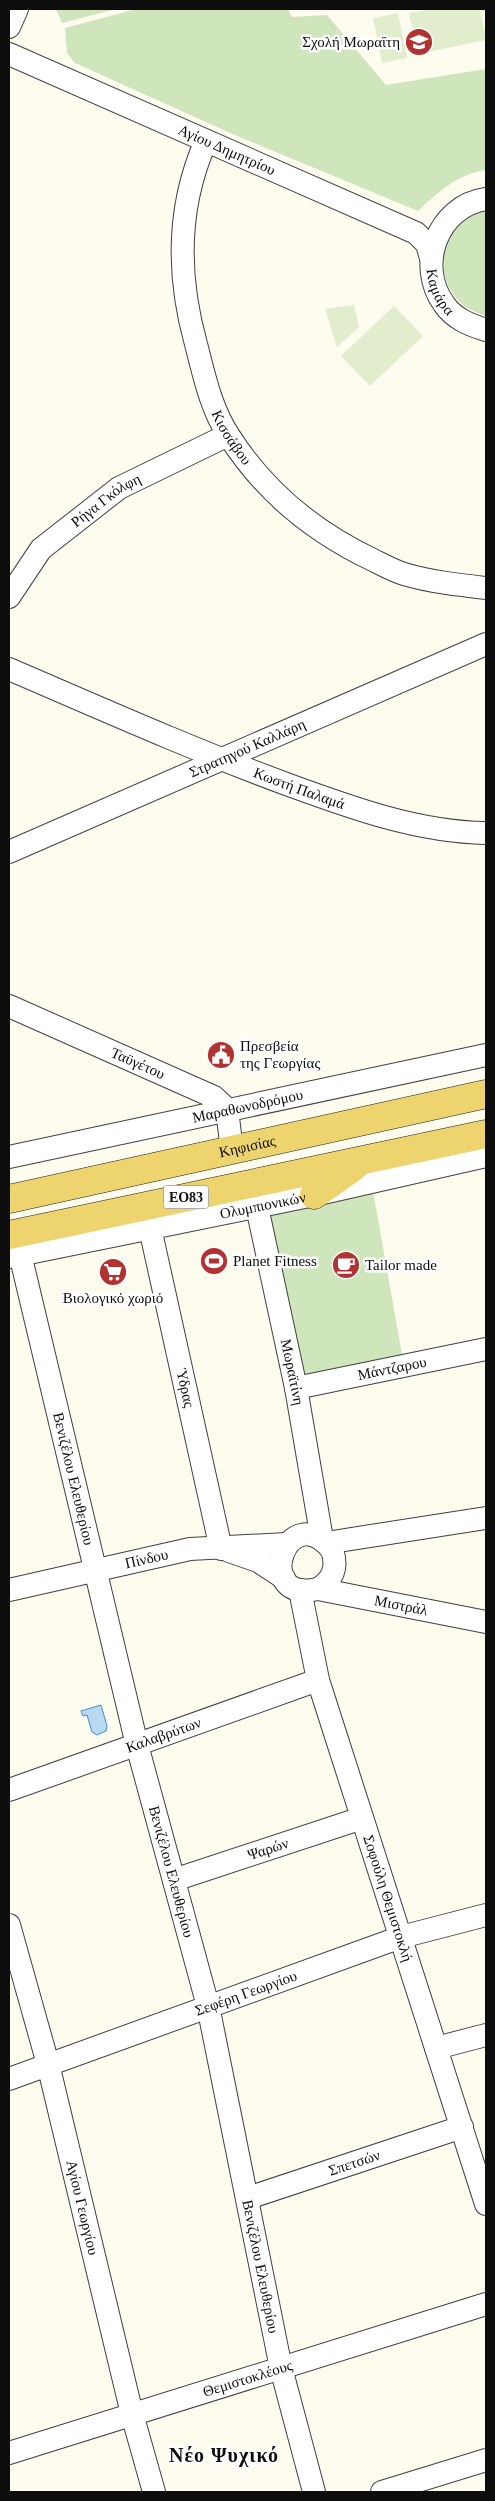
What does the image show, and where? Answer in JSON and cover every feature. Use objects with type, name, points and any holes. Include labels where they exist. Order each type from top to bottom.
[{"type":"main road","name":"Κηφισίας","points":[[9,1199],[486,1094]]},
{"type":"main road","name":"ΕΟ83","points":[[12,1248],[364,1159],[486,1134]]},
{"type":"main road","points":[[314,1195],[364,1159]]},
{"type":"street","points":[[9,27],[17,9]]},
{"type":"street","name":"Αγίου Δημητρίου","points":[[9,54],[416,233],[427,244],[431,258]]},
{"type":"street","name":"Κισσάβου","points":[[206,141],[194,167],[184,216],[182,268],[190,325],[210,397],[228,435],[268,488],[309,523],[352,550],[403,574],[449,584],[486,588]]},
{"type":"street","name":"Καμάρα","points":[[486,199],[466,206],[453,215],[442,228],[434,242],[431,258],[434,283],[444,305],[471,326],[486,330]]},
{"type":"street","name":"Ρήγα Γκόλφη","points":[[9,597],[40,549],[119,488],[228,435]]},
{"type":"street","name":"Στρατηγού Καλλάρη","points":[[9,852],[486,644]]},
{"type":"street","name":"Κωστή Παλαμά","points":[[9,669],[220,760],[316,794],[405,823],[486,833]]},
{"type":"street","name":"Ταϋγέτου","points":[[9,1006],[196,1088],[214,1097],[227,1109]]},
{"type":"street","name":"Μαραθωνοδρόμου","points":[[9,1157],[486,1055]]},
{"type":"street","points":[[227,1109],[232,1151]]},
{"type":"street","name":"Ολυμπιονικών","points":[[12,1248],[150,1228],[314,1195],[486,1156]]},
{"type":"street","name":"Μωραϊτίνη","points":[[257,1207],[296,1388],[324,1541]]},
{"type":"street","name":"Ύδρας","points":[[150,1228],[221,1548]]},
{"type":"street","name":"Βενιζέλου Ελευθερίου","points":[[12,1248],[96,1571],[136,1745],[208,2006],[281,2368],[314,2492]]},
{"type":"street","name":"Μάντζαρου","points":[[296,1388],[486,1349]]},
{"type":"street","points":[[324,1541],[332,1550],[335,1568],[326,1584],[301,1586],[280,1560],[287,1544],[296,1538],[307,1535],[324,1541],[486,1518]]},
{"type":"street","name":"Πίνδου","points":[[9,1590],[190,1549],[287,1544]]},
{"type":"street","name":"Μιστράλ","points":[[221,1548],[258,1561],[301,1586],[486,1622]]},
{"type":"street","name":"Σοφούλη Θεμιστοκλή","points":[[301,1586],[318,1680],[486,2204]]},
{"type":"street","name":"Καλαβρύτων","points":[[9,1790],[318,1680]]},
{"type":"street","name":"Ψαρών","points":[[174,1880],[362,1818]]},
{"type":"street","name":"Σεφέρη Γεωργίου","points":[[9,2079],[401,1937],[486,1915]]},
{"type":"street","name":"Αγίου Γεωργίου","points":[[9,1925],[48,2064],[132,2414],[154,2492]]},
{"type":"street","points":[[436,2048],[486,2035]]},
{"type":"street","name":"Σπετσών","points":[[248,2198],[462,2127]]},
{"type":"street","name":"Θεμιστοκλέους","points":[[11,2446],[132,2414],[486,2304]]},
{"type":"street","points":[[382,2492],[486,2460]]},
{"type":"green space","points":[[56,9],[116,9],[62,23]]},
{"type":"green space","points":[[136,9],[288,9],[292,17],[327,15],[386,85],[486,69],[486,170],[467,175],[449,185],[418,211],[237,136],[75,63],[67,53],[65,28]]},
{"type":"green space","points":[[431,9],[480,9],[486,40],[418,54],[409,13]]},
{"type":"green space","points":[[398,13],[407,58],[382,63],[373,18]]},
{"type":"green space","points":[[486,211],[486,316],[465,306],[456,298],[449,288],[445,277],[444,265],[444,252],[454,230],[462,221]]},
{"type":"green space","points":[[354,305],[359,327],[337,347],[325,309]]},
{"type":"green space","points":[[394,306],[423,336],[370,386],[341,356]]},
{"type":"green space","points":[[373,1191],[404,1366],[296,1388],[257,1207]]},
{"type":"water","points":[[101,1705],[107,1726],[106,1731],[97,1735],[92,1732],[87,1715],[83,1716],[81,1711]]},
{"type":"place","name":"Σχολή Μωραΐτη","points":[[419,42]]},
{"type":"place","name":"Πρεσβεία της Γεωργίας","points":[[221,1055]]},
{"type":"place","name":"Planet Fitness","points":[[214,1261]]},
{"type":"place","name":"Tailor made","points":[[346,1265]]},
{"type":"place","name":"Βιολογικό χωριό","points":[[113,1272]]},
{"type":"district","name":"Νέο Ψυχικό","points":[[224,2455]]}]
